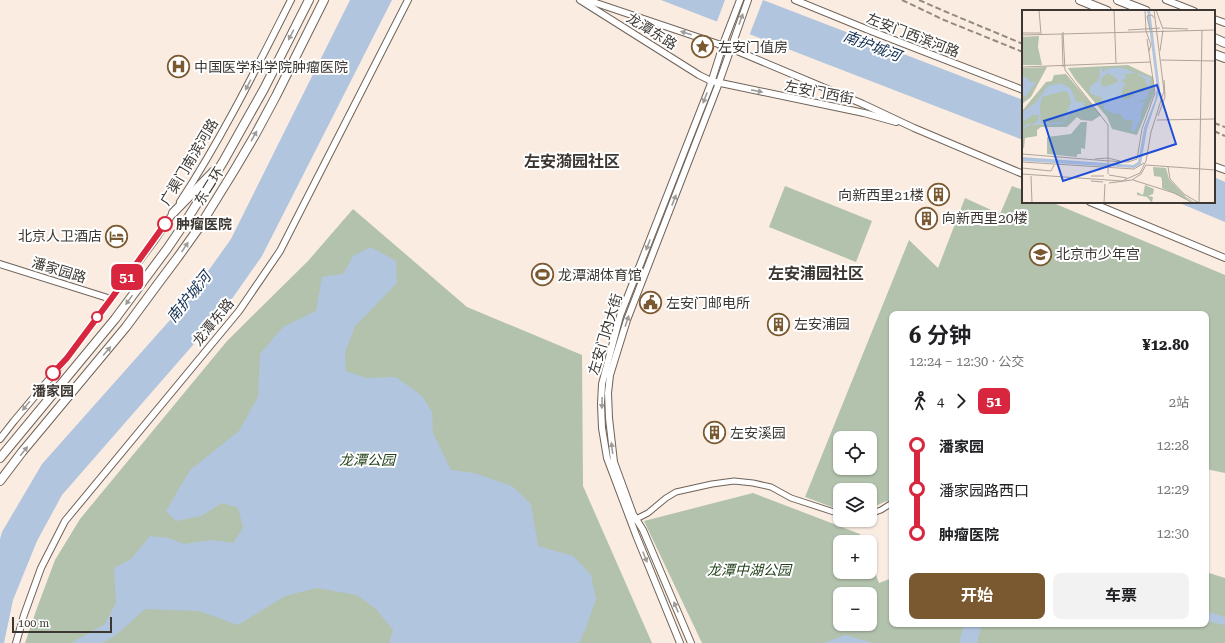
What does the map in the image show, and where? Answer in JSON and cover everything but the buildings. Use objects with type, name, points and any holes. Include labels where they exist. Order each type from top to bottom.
[{"type":"highway","name":"东二环","points":[[0,481],[22,452],[126,327],[198,229],[235,169],[276,96],[324,0]]},
{"type":"highway","points":[[1080,0],[1105,10]]},
{"type":"highway","points":[[1118,0],[1143,10]]},
{"type":"highway","name":"东二环","points":[[0,458],[115,319],[167,249],[204,194],[223,162],[264,89],[308,1]]},
{"type":"highway","points":[[1215,38],[1225,43]]},
{"type":"highway","points":[[1215,54],[1225,58]]},
{"type":"highway","points":[[173,213],[223,162]]},
{"type":"street","name":"广渠门南滨河路","points":[[0,439],[67,358],[173,213],[206,161],[229,120],[250,82],[291,0]]},
{"type":"street","name":"龙潭东路","points":[[16,643],[24,615],[41,568],[65,521],[239,311],[280,251],[408,0]]},
{"type":"street","name":"龙潭东路","points":[[580,0],[699,75],[718,84]]},
{"type":"street","name":"龙潭东路","points":[[587,0],[730,48]]},
{"type":"street","name":"左安门内大街","points":[[680,643],[633,520],[607,458],[602,428],[602,384],[620,316],[711,81],[740,0]]},
{"type":"street","name":"左安门内大街","points":[[691,643],[643,530],[633,520],[614,462],[608,393],[610,375],[627,320],[718,84],[748,0]]},
{"type":"street","name":"左安门西滨河路","points":[[795,0],[864,29],[1022,90]]},
{"type":"street","points":[[1166,0],[1191,10]]},
{"type":"street","points":[[1215,19],[1225,23]]},
{"type":"street","name":"左安门西街","points":[[730,48],[1022,174]]},
{"type":"street","name":"左安门西街","points":[[718,84],[864,113],[914,128]]},
{"type":"street","points":[[1215,166],[1225,170]]},
{"type":"street","points":[[1092,203],[1225,258]]},
{"type":"street","name":"潘家园路","points":[[0,264],[111,299]]},
{"type":"street","points":[[633,520],[648,513],[676,492],[712,484],[734,482],[753,483],[771,487],[791,498],[833,512]]},
{"type":"street","points":[[877,511],[889,505]]},
{"type":"green space","points":[[785,186],[872,221],[856,262],[769,227]]},
{"type":"green space","points":[[1012,186],[1022,190],[1022,203],[1053,203],[1225,275],[1225,473],[1209,470],[1209,311],[889,311],[889,501],[877,506],[877,483],[833,483],[833,507],[805,497],[909,240],[938,268],[965,198],[1000,214]]},
{"type":"green space","name":"龙潭公园","points":[[353,209],[467,307],[582,355],[583,486],[652,643],[25,643],[55,560],[80,519],[227,341],[308,261]]},
{"type":"green space","name":"龙潭中湖公园","points":[[753,493],[833,524],[833,527],[842,527],[860,534],[833,535],[833,579],[877,578],[879,583],[889,579],[889,627],[1209,627],[1209,573],[1225,578],[1225,643],[702,643],[644,521]]},
{"type":"water","points":[[350,0],[392,0],[262,256],[227,306],[62,495],[37,541],[13,600],[4,643],[0,643],[0,539],[2,532],[42,464],[186,302],[231,239]]},
{"type":"water","name":"南护城河","points":[[661,0],[763,0],[1022,100],[1022,140]]},
{"type":"water","points":[[1215,177],[1225,182],[1225,222],[1179,203],[1215,203]]},
{"type":"water","points":[[371,247],[396,261],[397,283],[355,326],[345,353],[346,371],[366,378],[396,377],[422,396],[432,412],[433,433],[451,470],[474,473],[512,486],[531,504],[538,546],[573,556],[591,575],[596,599],[579,643],[389,643],[393,630],[376,609],[357,595],[317,588],[285,596],[238,625],[199,611],[145,609],[116,635],[102,643],[71,643],[105,624],[116,603],[114,568],[131,559],[150,536],[169,538],[184,544],[212,540],[233,543],[243,528],[238,508],[222,503],[201,516],[176,521],[166,511],[190,470],[239,431],[258,397],[260,354],[283,327],[316,311],[322,277],[343,274],[353,256]]},
{"type":"water","points":[[1209,612],[1225,617],[1225,625],[1209,622]]},
{"type":"water","points":[[963,627],[981,627],[977,643],[959,643]]},
{"type":"water","points":[[845,635],[873,643],[824,643]]},
{"type":"pier","points":[[725,0],[763,0],[749,36],[716,24]]},
{"type":"railway","points":[[902,0],[944,20],[1022,52]]},
{"type":"railway","points":[[919,0],[1022,44]]},
{"type":"railway","points":[[1215,123],[1225,127]]},
{"type":"railway","points":[[1215,131],[1225,136]]},
{"type":"bus line","name":"51","points":[[53,373],[67,358],[136,263],[155,240],[165,224]]},
{"type":"place","name":"左安门值房","points":[[703,47]]},
{"type":"place","name":"中国医学科学院肿瘤医院","points":[[179,67]]},
{"type":"place","name":"向新西里21楼","points":[[939,195]]},
{"type":"place","name":"向新西里20楼","points":[[927,218]]},
{"type":"place","name":"肿瘤医院","points":[[165,224]]},
{"type":"place","name":"北京人卫酒店","points":[[117,236]]},
{"type":"place","name":"北京市少年宫","points":[[1040,254]]},
{"type":"place","name":"龙潭湖体育馆","points":[[543,275]]},
{"type":"place","name":"左安门邮电所","points":[[650,303]]},
{"type":"place","name":"左安浦园","points":[[778,324]]},
{"type":"place","name":"潘家园","points":[[53,373]]},
{"type":"place","name":"左安溪园","points":[[715,433]]},
{"type":"district","name":"左安漪园社区","points":[[572,161]]},
{"type":"district","name":"左安浦园社区","points":[[816,273]]}]
